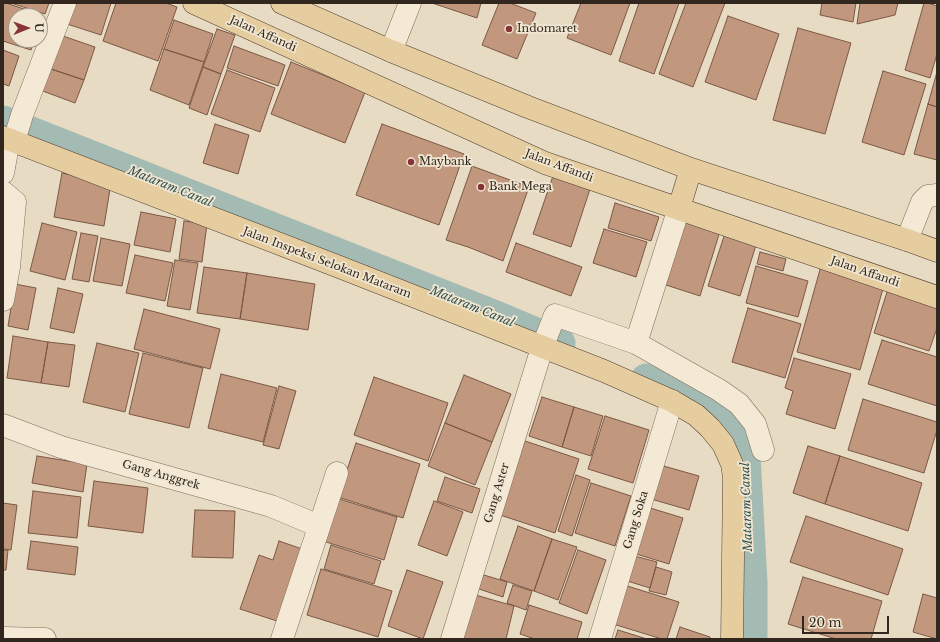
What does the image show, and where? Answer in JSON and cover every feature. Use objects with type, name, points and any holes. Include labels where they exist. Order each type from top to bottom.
[{"type":"main road","name":"Jalan Affandi","points":[[194,3],[545,163],[937,297]]},
{"type":"main road","points":[[282,3],[391,51],[528,107],[691,169],[937,251]]},
{"type":"main road","name":"Jalan Inspeksi Selokan Mataram","points":[[13,133],[334,265],[543,345],[672,401],[696,415],[710,428],[722,444],[732,464],[734,477],[732,639]]},
{"type":"main road","points":[[679,208],[691,169]]},
{"type":"street","points":[[3,173],[13,133],[65,3]]},
{"type":"street","points":[[391,51],[410,3]]},
{"type":"street","points":[[3,192],[15,202],[3,300]]},
{"type":"street","points":[[907,240],[922,202],[928,196],[937,195]]},
{"type":"street","points":[[679,208],[636,343],[719,390],[739,404],[755,424],[763,450]]},
{"type":"street","name":"Gang Aster","points":[[452,639],[543,345],[554,316],[556,315],[636,343]]},
{"type":"street","name":"Gang Soka","points":[[600,639],[672,401]]},
{"type":"street","name":"Gang Anggrek","points":[[3,424],[62,447],[271,506],[319,526]]},
{"type":"street","points":[[282,639],[337,472]]},
{"type":"street","points":[[3,638],[45,639]]},
{"type":"building","points":[[3,3],[6,3],[21,8],[8,8],[8,43],[3,41]]},
{"type":"building","points":[[11,3],[49,3],[47,8],[26,8]]},
{"type":"building","points":[[73,3],[111,3],[101,35],[67,24]]},
{"type":"building","points":[[116,3],[166,3],[177,7],[158,61],[103,41]]},
{"type":"building","points":[[432,3],[481,3],[477,18]]},
{"type":"building","name":"Indomaret","points":[[499,3],[510,3],[536,13],[517,59],[482,45]]},
{"type":"building","points":[[581,3],[630,3],[611,55],[567,38]]},
{"type":"building","points":[[639,3],[679,3],[654,74],[619,61]]},
{"type":"building","points":[[686,3],[725,3],[693,87],[659,74]]},
{"type":"building","points":[[822,3],[856,3],[853,22],[820,15]]},
{"type":"building","points":[[860,3],[898,3],[895,15],[857,24]]},
{"type":"building","points":[[924,3],[937,6],[937,54],[930,78],[905,70]]},
{"type":"building","points":[[728,16],[779,34],[756,100],[705,82]]},
{"type":"building","points":[[174,20],[213,34],[204,62],[164,49]]},
{"type":"building","points":[[798,28],[851,43],[825,134],[773,120]]},
{"type":"building","points":[[217,29],[235,35],[221,74],[203,67]]},
{"type":"building","points":[[60,35],[95,47],[84,80],[48,68]]},
{"type":"building","points":[[234,46],[285,65],[278,86],[227,68]]},
{"type":"building","points":[[164,49],[204,62],[189,105],[150,90]]},
{"type":"building","points":[[3,50],[19,56],[9,86],[3,84]]},
{"type":"building","points":[[291,62],[365,92],[345,143],[271,114]]},
{"type":"building","points":[[203,67],[221,74],[207,115],[189,108]]},
{"type":"building","points":[[48,68],[84,80],[75,103],[40,90]]},
{"type":"building","points":[[227,70],[275,88],[260,132],[211,114]]},
{"type":"building","points":[[883,71],[926,84],[904,155],[862,142]]},
{"type":"building","points":[[937,72],[937,107],[928,104]]},
{"type":"building","points":[[928,104],[937,107],[937,160],[914,154]]},
{"type":"building","points":[[215,124],[249,135],[238,174],[203,163]]},
{"type":"building","points":[[382,124],[464,154],[439,225],[356,195]]},
{"type":"building","points":[[472,166],[529,187],[503,261],[446,240]]},
{"type":"building","points":[[62,173],[111,183],[104,226],[54,217]]},
{"type":"building","points":[[554,173],[591,186],[571,247],[533,234]]},
{"type":"building","points":[[615,203],[659,217],[651,241],[608,228]]},
{"type":"building","points":[[141,212],[176,219],[170,252],[134,245]]},
{"type":"building","points":[[686,218],[721,228],[700,296],[666,285]]},
{"type":"building","points":[[184,221],[207,224],[202,262],[179,259]]},
{"type":"building","points":[[42,223],[77,232],[65,280],[30,271]]},
{"type":"building","points":[[604,229],[647,242],[636,277],[593,263]]},
{"type":"building","points":[[81,233],[98,236],[89,282],[72,279]]},
{"type":"building","points":[[725,233],[757,242],[740,296],[708,286]]},
{"type":"building","points":[[101,238],[130,244],[122,286],[93,281]]},
{"type":"building","points":[[516,243],[582,267],[571,296],[506,272]]},
{"type":"building","points":[[760,252],[786,259],[783,271],[757,264]]},
{"type":"building","points":[[135,255],[173,263],[165,301],[126,293]]},
{"type":"building","points":[[175,260],[198,263],[190,310],[167,306]]},
{"type":"building","points":[[756,266],[808,281],[798,317],[746,303]]},
{"type":"building","points":[[821,266],[884,285],[860,370],[797,352]]},
{"type":"building","points":[[204,267],[247,273],[240,319],[197,313]]},
{"type":"building","points":[[247,273],[315,284],[308,330],[240,319]]},
{"type":"building","points":[[15,284],[36,288],[28,330],[8,326]]},
{"type":"building","points":[[58,288],[83,294],[74,333],[50,328]]},
{"type":"building","points":[[888,289],[937,305],[937,328],[929,351],[874,333]]},
{"type":"building","points":[[748,308],[801,324],[785,378],[732,362]]},
{"type":"building","points":[[144,309],[220,329],[210,369],[134,349]]},
{"type":"building","points":[[13,336],[48,342],[41,383],[7,378]]},
{"type":"building","points":[[882,340],[937,357],[937,406],[868,384]]},
{"type":"building","points":[[48,342],[75,345],[69,387],[41,383]]},
{"type":"building","points":[[97,343],[139,353],[125,412],[83,402]]},
{"type":"building","points":[[143,353],[203,368],[189,428],[129,414]]},
{"type":"building","points":[[794,358],[851,374],[835,429],[786,414],[793,391],[785,388]]},
{"type":"building","points":[[221,374],[277,388],[263,442],[208,428]]},
{"type":"building","points":[[464,375],[511,394],[492,442],[445,423]]},
{"type":"building","points":[[374,377],[448,403],[428,461],[354,435]]},
{"type":"building","points":[[279,386],[296,391],[279,449],[263,445]]},
{"type":"building","points":[[542,397],[574,407],[562,447],[529,436]]},
{"type":"building","points":[[863,399],[937,422],[937,430],[924,473],[848,450]]},
{"type":"building","points":[[574,407],[603,416],[591,456],[562,447]]},
{"type":"building","points":[[605,416],[649,430],[633,483],[588,469]]},
{"type":"building","points":[[445,423],[492,442],[475,485],[428,466]]},
{"type":"building","points":[[525,441],[579,459],[555,533],[500,515]]},
{"type":"building","points":[[356,443],[420,464],[403,518],[338,497]]},
{"type":"building","points":[[808,446],[840,456],[825,504],[793,493]]},
{"type":"building","points":[[37,456],[87,464],[83,492],[32,483]]},
{"type":"building","points":[[840,456],[922,483],[908,531],[825,504]]},
{"type":"building","points":[[660,465],[699,476],[689,510],[651,499]]},
{"type":"building","points":[[576,475],[590,480],[572,536],[558,531]]},
{"type":"building","points":[[445,477],[480,489],[472,513],[437,501]]},
{"type":"building","points":[[94,481],[148,488],[143,533],[88,526]]},
{"type":"building","points":[[591,483],[631,496],[615,546],[575,533]]},
{"type":"building","points":[[33,491],[81,497],[77,538],[28,533]]},
{"type":"building","points":[[336,498],[397,517],[384,560],[323,541]]},
{"type":"building","points":[[434,501],[463,512],[447,556],[418,545]]},
{"type":"building","points":[[3,503],[17,505],[11,550],[3,549]]},
{"type":"building","points":[[647,507],[683,518],[669,564],[633,553]]},
{"type":"building","points":[[195,510],[235,511],[233,558],[192,557]]},
{"type":"building","points":[[806,516],[903,549],[888,595],[790,562]]},
{"type":"building","points":[[518,526],[552,539],[534,591],[500,579]]},
{"type":"building","points":[[552,539],[577,547],[558,600],[534,591]]},
{"type":"building","points":[[31,541],[78,547],[75,575],[27,569]]},
{"type":"building","points":[[279,541],[308,551],[283,623],[240,609],[259,555],[273,560]]},
{"type":"building","points":[[331,545],[381,561],[374,584],[324,569]]},
{"type":"building","points":[[3,550],[8,550],[6,570],[3,570]]},
{"type":"building","points":[[578,550],[606,560],[587,614],[559,603]]},
{"type":"building","points":[[631,555],[657,562],[650,588],[624,580]]},
{"type":"building","points":[[656,567],[672,572],[666,595],[649,591]]},
{"type":"building","points":[[321,569],[392,591],[378,637],[307,615]]},
{"type":"building","points":[[407,570],[443,582],[423,639],[388,626]]},
{"type":"building","points":[[474,572],[507,582],[503,597],[470,586]]},
{"type":"building","points":[[803,577],[882,601],[871,639],[836,639],[788,624]]},
{"type":"building","points":[[513,585],[532,591],[526,610],[507,603]]},
{"type":"building","points":[[624,585],[679,602],[667,639],[662,639],[613,624]]},
{"type":"building","points":[[472,594],[514,606],[506,639],[459,639]]},
{"type":"building","points":[[923,594],[937,598],[937,639],[913,632]]},
{"type":"building","points":[[529,605],[582,622],[577,639],[535,639],[520,634]]},
{"type":"building","points":[[680,627],[710,637],[710,639],[676,639]]},
{"type":"building","points":[[618,630],[647,639],[615,639]]},
{"type":"waterway","name":"Mataram Canal","points":[[3,121],[560,343]]},
{"type":"waterway","name":"Mataram Canal","points":[[646,379],[717,409],[745,455],[752,582],[752,639]]},
{"type":"place","name":"Indomaret","points":[[509,29]]},
{"type":"place","name":"Maybank","points":[[411,162]]},
{"type":"place","name":"Bank Mega","points":[[481,187]]}]
